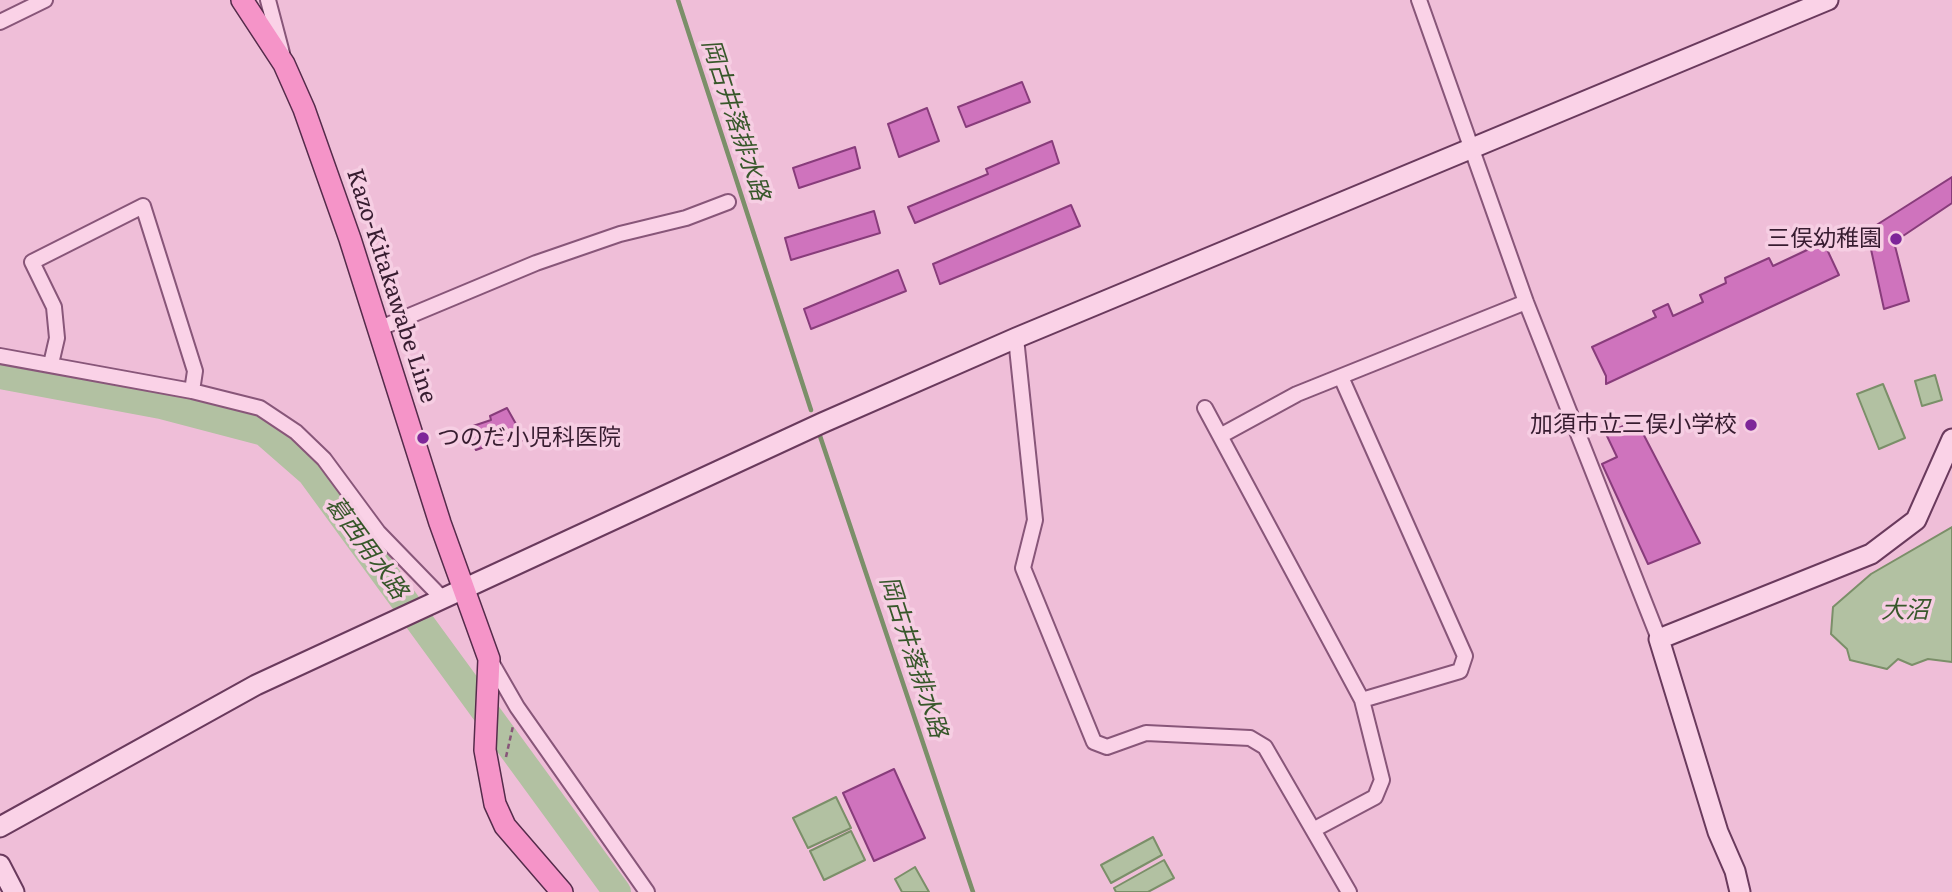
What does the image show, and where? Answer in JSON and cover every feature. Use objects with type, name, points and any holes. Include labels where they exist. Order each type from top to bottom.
[{"type":"main road","name":"Kazo-Kitakawabe Line","points":[[242,0],[284,64],[332,187],[489,669]]},
{"type":"main road","points":[[489,669],[485,750],[488,778],[505,826],[562,892]]},
{"type":"street","points":[[0,22],[45,0]]},
{"type":"street","points":[[268,0],[284,64]]},
{"type":"street","points":[[1419,0],[1526,302],[1659,639],[1714,820],[1735,871],[1740,892]]},
{"type":"street","points":[[0,827],[256,685],[816,426],[1016,338],[1828,0]]},
{"type":"street","points":[[378,329],[536,263],[620,234],[686,218],[728,201]]},
{"type":"street","points":[[51,364],[57,338],[54,307],[32,262],[143,206],[195,371],[192,391]]},
{"type":"street","points":[[1220,436],[1297,394],[1526,302]]},
{"type":"street","points":[[1016,338],[1035,520],[1023,568],[1094,742],[1107,747],[1146,733],[1250,738],[1265,747],[1349,892]]},
{"type":"street","points":[[0,356],[192,391],[260,408],[296,432],[324,459],[389,545],[442,598]]},
{"type":"street","points":[[1340,377],[1465,656],[1460,671],[1362,700]]},
{"type":"street","points":[[1205,408],[1362,700],[1382,780],[1375,797],[1313,830]]},
{"type":"street","points":[[1659,639],[1871,554],[1916,520],[1952,439]]},
{"type":"street","points":[[489,669],[647,892]]},
{"type":"street","points":[[0,865],[15,892]]},
{"type":"path","points":[[505,761],[517,706]]},
{"type":"water","points":[[1935,375],[1942,400],[1922,406],[1915,381]]},
{"type":"water","points":[[1883,384],[1905,438],[1879,449],[1857,394]]},
{"type":"water","name":"大沼","points":[[1952,527],[1952,662],[1928,659],[1912,665],[1898,659],[1887,669],[1850,660],[1847,649],[1831,634],[1833,607],[1871,574]]},
{"type":"water","points":[[836,797],[851,828],[808,848],[793,818]]},
{"type":"water","points":[[851,831],[865,860],[824,880],[810,851]]},
{"type":"water","points":[[1153,837],[1162,855],[1111,883],[1101,865]]},
{"type":"water","points":[[1164,860],[1174,878],[1148,892],[1116,892],[1114,888]]},
{"type":"water","points":[[915,867],[929,892],[902,892],[895,879]]},
{"type":"building","points":[[1022,82],[1030,102],[966,127],[958,107]]},
{"type":"building","points":[[927,108],[939,141],[899,157],[888,124]]},
{"type":"building","points":[[1052,141],[1059,163],[915,223],[908,207],[988,174],[986,169]]},
{"type":"building","points":[[855,147],[860,168],[799,188],[793,168]]},
{"type":"building","points":[[1952,177],[1952,203],[1894,242],[1909,301],[1884,309],[1867,231]]},
{"type":"building","points":[[1071,205],[1080,226],[940,284],[933,264]]},
{"type":"building","points":[[874,211],[880,233],[791,260],[785,238]]},
{"type":"building","points":[[1816,238],[1819,245],[1824,243],[1839,275],[1606,384],[1606,376],[1592,347],[1656,317],[1653,311],[1668,304],[1673,316],[1703,302],[1700,295],[1726,283],[1725,278],[1769,258],[1773,266],[1807,250],[1804,244]]},
{"type":"building","points":[[898,270],[906,291],[811,329],[804,309]]},
{"type":"building","points":[[507,408],[525,440],[509,442],[509,438],[476,450],[467,428],[491,420],[490,416]]},
{"type":"building","points":[[1636,420],[1700,543],[1648,564],[1602,464],[1617,457],[1606,434]]},
{"type":"building","points":[[894,769],[925,838],[874,861],[843,793]]},
{"type":"waterway","name":"岡古井落排水路","points":[[678,0],[811,410]]},
{"type":"waterway","name":"葛西用水路","points":[[0,375],[161,405],[264,432],[311,473],[617,892]]},
{"type":"waterway","name":"岡古井落排水路","points":[[819,433],[973,892]]},
{"type":"place","name":"三俣幼稚園","points":[[1896,239]]},
{"type":"place","name":"加須市立三俣小学校","points":[[1751,425]]},
{"type":"place","name":"つのだ小児科医院","points":[[423,438]]}]
